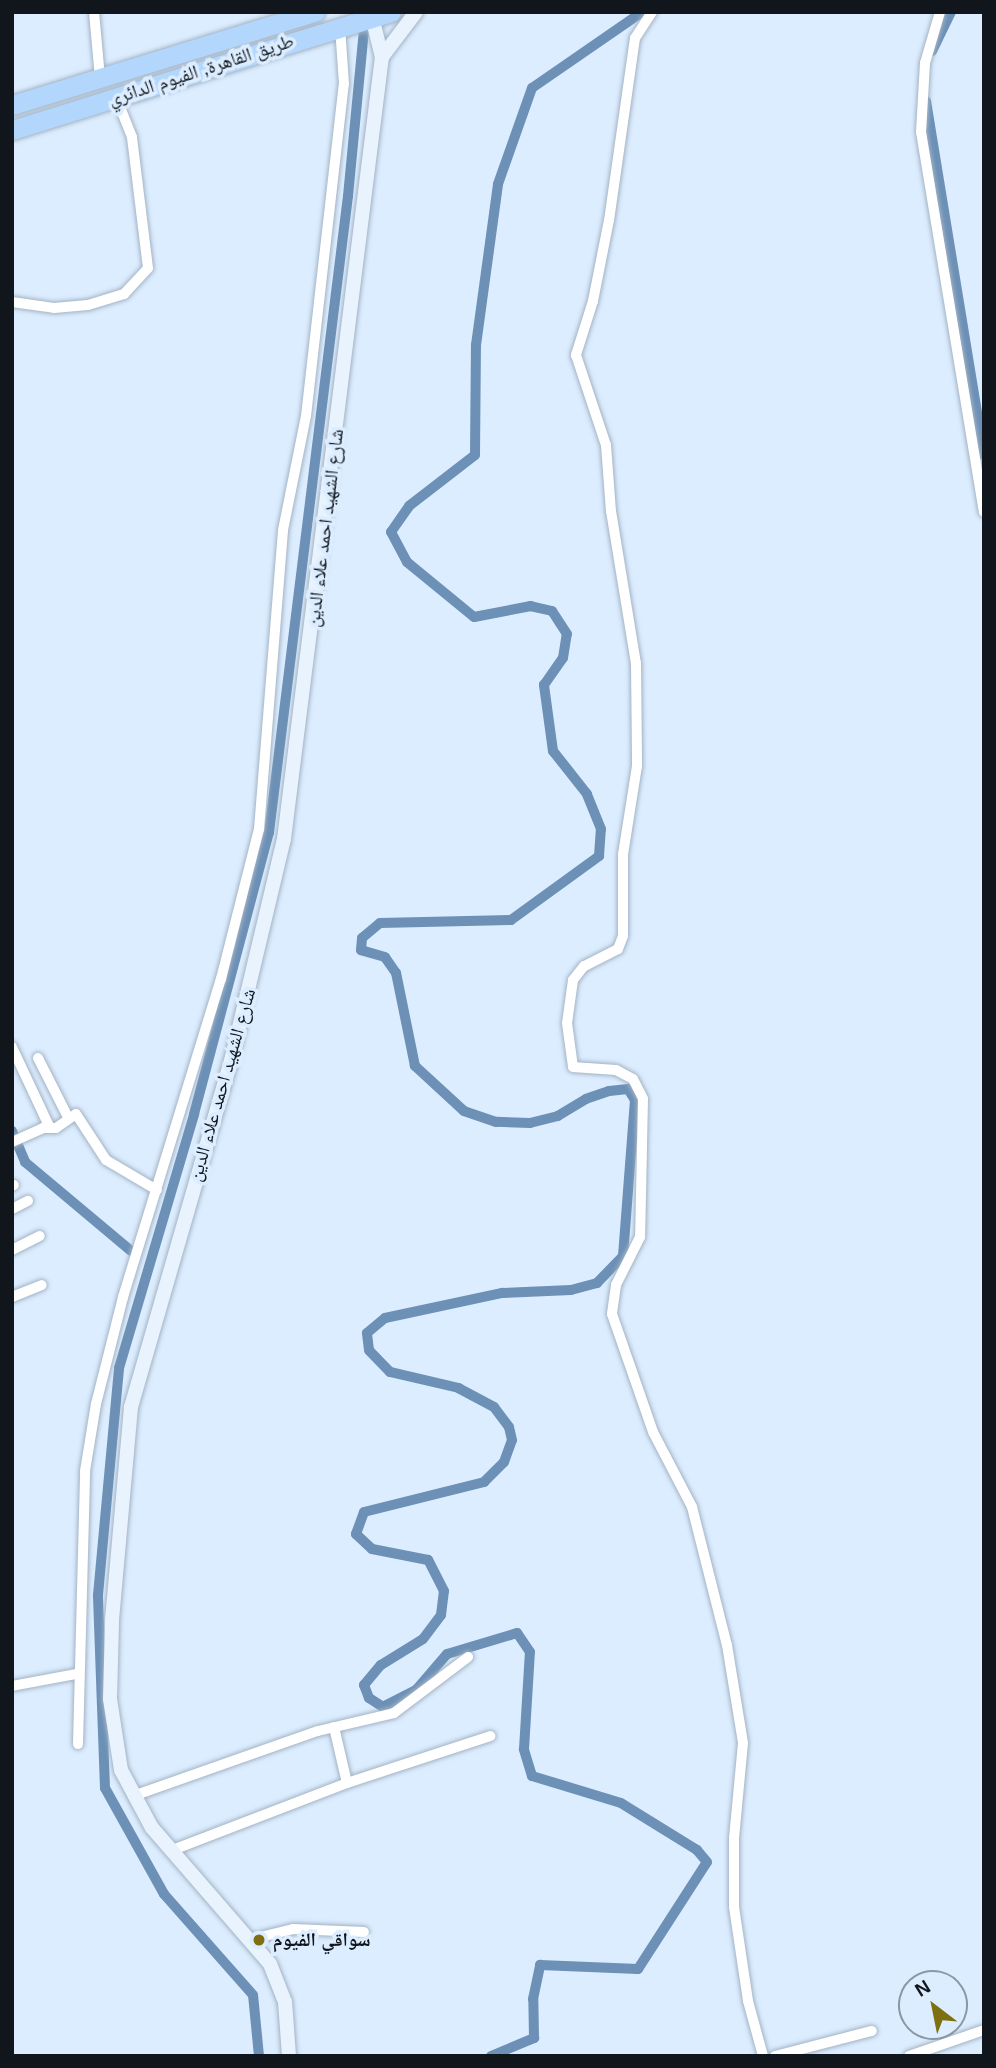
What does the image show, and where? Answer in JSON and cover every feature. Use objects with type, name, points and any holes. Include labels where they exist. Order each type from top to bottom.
[{"type":"highway","name":"طريق القاهرة, الفيوم الدائري","points":[[12,105],[315,12]]},
{"type":"highway","name":"طريق القاهرة, الفيوم الدائري","points":[[12,131],[377,16]]},
{"type":"highway","points":[[268,26],[275,46]]},
{"type":"main road","name":"شارع الشهيد احمد علاء الدين","points":[[382,57],[416,12]]},
{"type":"main road","name":"شارع الشهيد احمد علاء الدين","points":[[289,2056],[282,1992],[252,1939],[170,1851],[133,1796],[121,1770],[110,1699],[125,1443],[147,1340],[232,1057],[282,852],[382,57],[377,16]]},
{"type":"street","points":[[94,12],[100,78]]},
{"type":"street","points":[[652,12],[635,38],[609,220],[593,301],[576,355],[606,445],[611,511],[636,663],[637,766],[623,854],[622,936],[618,949],[584,966],[573,980],[566,1023],[573,1067],[616,1070],[632,1080],[643,1099],[640,1237],[616,1285],[612,1314],[653,1432],[687,1491],[727,1645],[743,1754],[734,1838],[734,1907],[748,2001],[764,2056]]},
{"type":"street","points":[[940,12],[925,63],[921,132],[984,512]]},
{"type":"street","points":[[78,1745],[76,1674],[88,1451],[123,1297],[218,990],[259,829],[283,530],[306,415],[344,84],[344,26]]},
{"type":"street","points":[[12,302],[54,308],[88,305],[124,294],[148,268],[132,137],[116,97]]},
{"type":"street","points":[[12,1047],[50,1128]]},
{"type":"street","points":[[38,1058],[69,1119]]},
{"type":"street","points":[[15,1142],[78,1115],[106,1160],[157,1190]]},
{"type":"street","points":[[12,1209],[27,1201]]},
{"type":"street","points":[[12,1250],[40,1236]]},
{"type":"street","points":[[12,1297],[42,1284]]},
{"type":"street","points":[[133,1796],[334,1727],[407,1707],[468,1657]]},
{"type":"street","points":[[12,1686],[76,1674]]},
{"type":"street","points":[[334,1727],[347,1783]]},
{"type":"street","points":[[170,1851],[347,1783],[491,1736]]},
{"type":"street","points":[[252,1939],[293,1929],[364,1932]]},
{"type":"street","points":[[909,2056],[984,2030]]},
{"type":"street","points":[[775,2056],[872,2031]]},
{"type":"waterway","points":[[491,2056],[534,2038],[533,1999],[540,1965],[638,1969],[707,1862],[697,1850],[621,1803],[532,1776],[524,1749],[530,1652],[517,1633],[447,1654],[416,1690],[383,1707],[369,1698],[364,1685],[381,1665],[423,1639],[441,1615],[444,1591],[428,1560],[372,1549],[356,1534],[364,1512],[484,1482],[504,1462],[512,1440],[509,1427],[494,1407],[459,1388],[390,1372],[369,1350],[367,1333],[385,1318],[502,1293],[571,1290],[597,1283],[623,1256],[635,1100],[628,1089],[609,1091],[586,1099],[558,1116],[530,1123],[496,1122],[464,1111],[415,1066],[396,973],[385,957],[361,950],[362,938],[380,923],[511,920],[599,856],[601,829],[587,794],[553,751],[544,685],[563,658],[567,634],[552,611],[531,606],[474,617],[407,562],[391,532],[409,506],[475,455],[476,345],[498,184],[532,88],[642,12]]},
{"type":"waterway","points":[[932,51],[951,12]]},
{"type":"waterway","points":[[259,2056],[253,1995],[164,1894],[105,1788],[98,1595],[119,1368],[194,1114],[269,833],[348,196],[365,18]]},
{"type":"waterway","points":[[926,101],[984,455]]},
{"type":"waterway","points":[[12,1131],[25,1162],[131,1251]]},
{"type":"place","name":"سواقي الفيوم","points":[[259,1940]]}]
